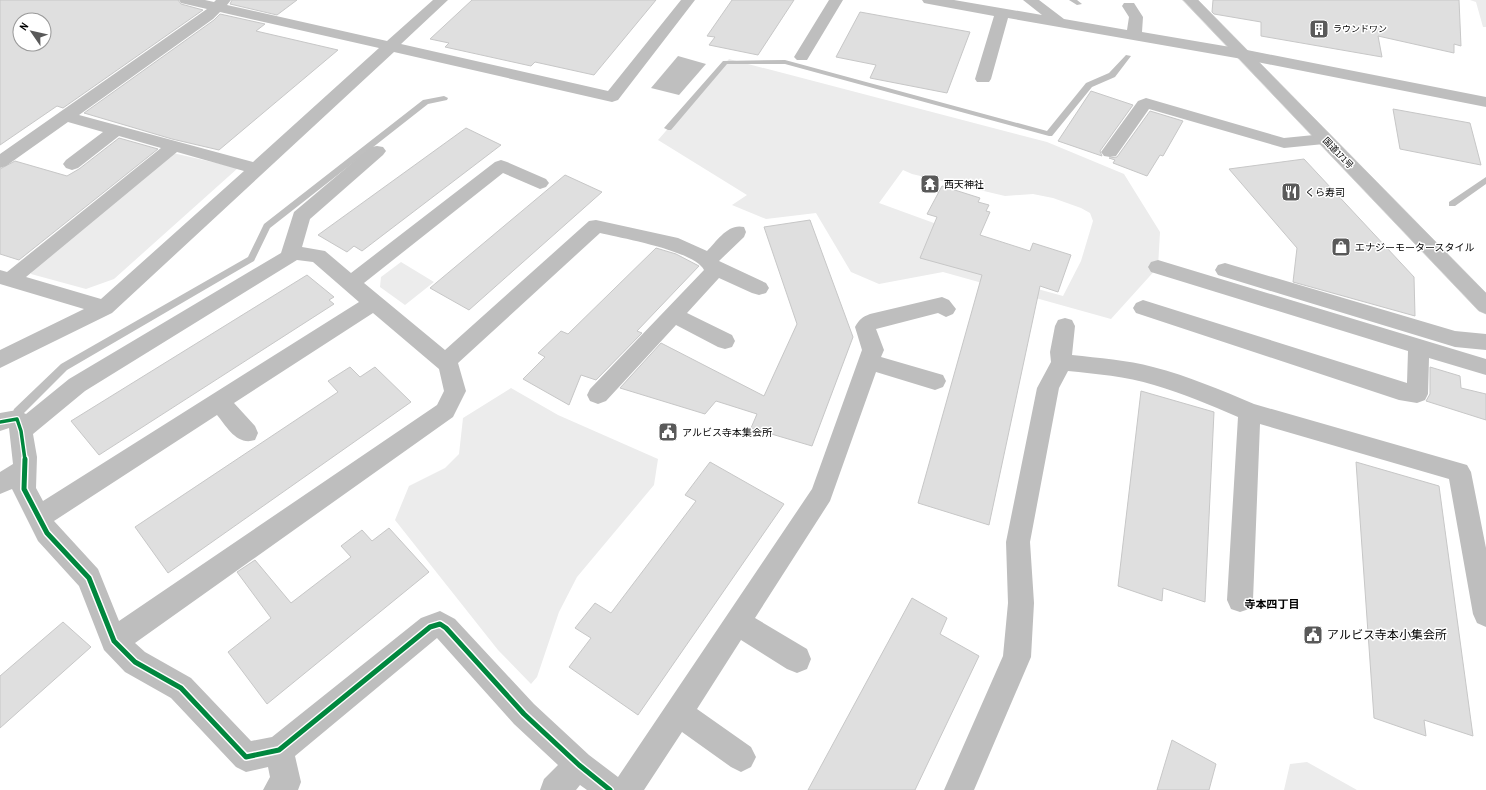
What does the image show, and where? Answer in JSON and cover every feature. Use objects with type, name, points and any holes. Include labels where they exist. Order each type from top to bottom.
[{"type":"main road","points":[[186,0],[221,4],[389,46],[612,97],[688,0]]},
{"type":"main road","points":[[0,360],[105,308],[389,46],[441,0]]},
{"type":"main road","points":[[802,57],[836,0]]},
{"type":"main road","points":[[929,0],[1242,54],[1486,102]]},
{"type":"main road","points":[[1030,0],[1063,23]]},
{"type":"main road","name":"国道171号","points":[[1190,0],[1486,306]]},
{"type":"main road","points":[[0,162],[208,16],[221,4]]},
{"type":"main road","points":[[1129,6],[1136,17],[1134,35]]},
{"type":"main road","points":[[984,79],[1002,12]]},
{"type":"main road","points":[[1110,152],[1137,101],[1284,143],[1324,139]]},
{"type":"main road","points":[[65,116],[257,168]]},
{"type":"main road","points":[[72,164],[116,130]]},
{"type":"main road","points":[[5,278],[174,146]]},
{"type":"main road","points":[[377,151],[301,216],[290,256],[77,385],[11,427],[25,457],[24,489],[47,533],[89,578],[114,641],[135,662],[181,688],[246,757],[279,750],[430,627],[440,624],[446,628],[524,714],[579,765],[610,790]]},
{"type":"main road","points":[[351,283],[501,166],[540,184]]},
{"type":"main road","points":[[445,362],[596,226],[678,245],[710,264],[759,288]]},
{"type":"main road","points":[[710,264],[737,232]]},
{"type":"main road","points":[[114,641],[445,412],[455,392],[449,366],[445,362],[318,256],[290,252]]},
{"type":"main road","points":[[598,395],[714,271],[710,264]]},
{"type":"main road","points":[[1158,267],[1486,367]]},
{"type":"main road","points":[[1225,270],[1455,339],[1486,342]]},
{"type":"main road","points":[[5,278],[105,308]]},
{"type":"main road","points":[[39,517],[374,302]]},
{"type":"main road","points":[[627,790],[822,494],[873,350],[865,328],[870,322],[942,305],[946,309]]},
{"type":"main road","points":[[1143,308],[1399,391],[1417,394],[1419,346]]},
{"type":"main road","points":[[673,315],[725,341]]},
{"type":"main road","points":[[959,790],[1016,657],[1021,602],[1018,542],[1048,388],[1062,362],[1061,352],[1065,326]]},
{"type":"main road","points":[[869,362],[935,381]]},
{"type":"main road","points":[[1062,362],[1122,369],[1154,376],[1215,397],[1248,412],[1459,472],[1486,614]]},
{"type":"main road","points":[[219,402],[247,433]]},
{"type":"main road","points":[[1240,600],[1248,412]]},
{"type":"main road","points":[[0,484],[25,469]]},
{"type":"main road","points":[[738,622],[797,659]]},
{"type":"main road","points":[[678,713],[741,757]]},
{"type":"main road","points":[[278,790],[286,782],[279,750]]},
{"type":"main road","points":[[554,790],[579,765]]},
{"type":"shaded area","points":[[1470,0],[1486,0],[1486,27],[1483,27],[1476,2]]},
{"type":"shaded area","points":[[678,56],[706,64],[679,95],[651,88]]},
{"type":"shaded area","name":"西天神社","points":[[729,59],[1047,142],[1124,174],[1160,232],[1158,267],[1111,319],[943,272],[879,284],[851,272],[816,213],[766,219],[732,205],[747,195],[658,140]],"holes":[[[903,170],[912,174],[1005,196],[1033,194],[1053,198],[1081,208],[1090,213],[1093,221],[1081,261],[1063,296],[990,276],[953,230],[879,203]]]},
{"type":"shaded area","points":[[173,153],[238,168],[114,279],[86,289],[31,274],[33,266]]},
{"type":"shaded area","points":[[401,262],[434,282],[405,305],[380,287],[381,277]]},
{"type":"shaded area","points":[[511,388],[558,415],[658,459],[654,485],[577,577],[559,612],[537,677],[531,684],[498,650],[395,520],[409,486],[445,468],[459,454],[463,418]]},
{"type":"shaded area","points":[[1307,762],[1357,790],[1284,790],[1290,764]]},
{"type":"building","points":[[0,0],[178,0],[181,4],[203,10],[63,108],[57,106],[0,145]]},
{"type":"building","points":[[232,0],[297,0],[277,15],[230,4]]},
{"type":"building","points":[[472,0],[656,0],[594,75],[535,62],[531,66],[445,47],[449,43],[430,39]]},
{"type":"building","points":[[732,0],[794,0],[758,55],[709,45],[715,37],[707,36]]},
{"type":"building","points":[[1213,0],[1459,0],[1461,46],[1454,44],[1454,53],[1378,36],[1382,57],[1261,36],[1261,22],[1214,14],[1212,12]]},
{"type":"building","points":[[860,12],[970,32],[947,93],[870,78],[876,65],[836,57]]},
{"type":"building","points":[[220,14],[265,24],[256,31],[338,50],[219,150],[172,139],[84,113],[214,20]]},
{"type":"building","points":[[1091,91],[1133,105],[1100,151],[1102,156],[1058,141]]},
{"type":"building","points":[[1393,109],[1470,123],[1481,165],[1400,149]]},
{"type":"building","points":[[1150,111],[1183,121],[1163,156],[1160,155],[1147,176],[1113,163],[1115,160],[1109,158],[1117,157]]},
{"type":"building","points":[[466,128],[501,145],[362,251],[354,246],[347,252],[318,235]]},
{"type":"building","points":[[119,138],[158,149],[19,260],[0,254],[0,169],[15,161],[67,176],[79,169]]},
{"type":"building","points":[[1304,159],[1414,277],[1415,316],[1293,282],[1297,248],[1229,169]]},
{"type":"building","points":[[565,175],[602,192],[469,310],[430,288]]},
{"type":"building","points":[[942,186],[980,198],[978,202],[989,205],[986,211],[990,212],[980,235],[1030,251],[1033,243],[1071,255],[1058,292],[1040,286],[989,525],[918,503],[982,275],[920,258],[937,217],[927,214]]},
{"type":"building","points":[[810,220],[853,337],[812,446],[751,428],[757,414],[716,401],[705,414],[620,388],[661,343],[764,396],[797,324],[764,227]]},
{"type":"building","points":[[656,248],[676,254],[699,266],[637,331],[642,333],[596,380],[581,375],[569,405],[523,379],[545,357],[538,353],[561,331],[568,334]]},
{"type":"building","points":[[307,275],[334,297],[329,300],[334,304],[99,455],[71,421]]},
{"type":"building","points":[[350,367],[360,377],[375,367],[411,402],[168,573],[135,527],[338,392],[328,381]]},
{"type":"building","points":[[1430,367],[1460,376],[1461,388],[1486,394],[1486,420],[1426,401],[1430,394]]},
{"type":"building","points":[[1141,391],[1214,412],[1205,602],[1163,588],[1162,601],[1118,586]]},
{"type":"building","points":[[710,462],[784,504],[638,715],[569,667],[591,638],[575,628],[595,603],[611,613],[696,501],[685,495]]},
{"type":"building","points":[[1356,462],[1439,486],[1473,736],[1424,720],[1426,736],[1374,718]]},
{"type":"building","points":[[389,528],[429,572],[267,704],[228,652],[271,618],[237,572],[255,560],[291,603],[351,557],[341,546],[362,530],[372,541]]},
{"type":"building","points":[[912,598],[947,618],[940,634],[979,656],[915,790],[808,790]]},
{"type":"building","points":[[63,622],[91,647],[0,728],[0,676]]},
{"type":"building","points":[[1172,740],[1216,764],[1209,790],[1157,790]]},
{"type":"waterway","points":[[1072,0],[1079,4]]},
{"type":"waterway","points":[[668,128],[725,62],[785,62],[1049,134],[1089,85],[1112,75],[1128,56]]},
{"type":"waterway","points":[[18,412],[64,367],[251,259],[267,226],[426,102],[444,98]]},
{"type":"waterway","points":[[1452,204],[1486,180]]},
{"type":"cycle path","points":[[0,422],[9,419],[17,419],[21,431],[25,457],[24,489],[47,533],[89,578],[114,641],[135,662],[181,688],[246,757],[279,750],[430,627],[440,624],[446,628],[524,714],[579,765],[610,790]]},
{"type":"place","name":"ラウンドワン","points":[[1319,29]]},
{"type":"place","name":"西天神社","points":[[930,184]]},
{"type":"place","name":"くら寿司","points":[[1291,192]]},
{"type":"place","name":"エナジーモータースタイル","points":[[1341,247]]},
{"type":"place","name":"アルビス寺本集会所","points":[[668,432]]},
{"type":"place","name":"アルビス寺本小集会所","points":[[1313,635]]},
{"type":"district","name":"寺本四丁目","points":[[1272,604]]}]
